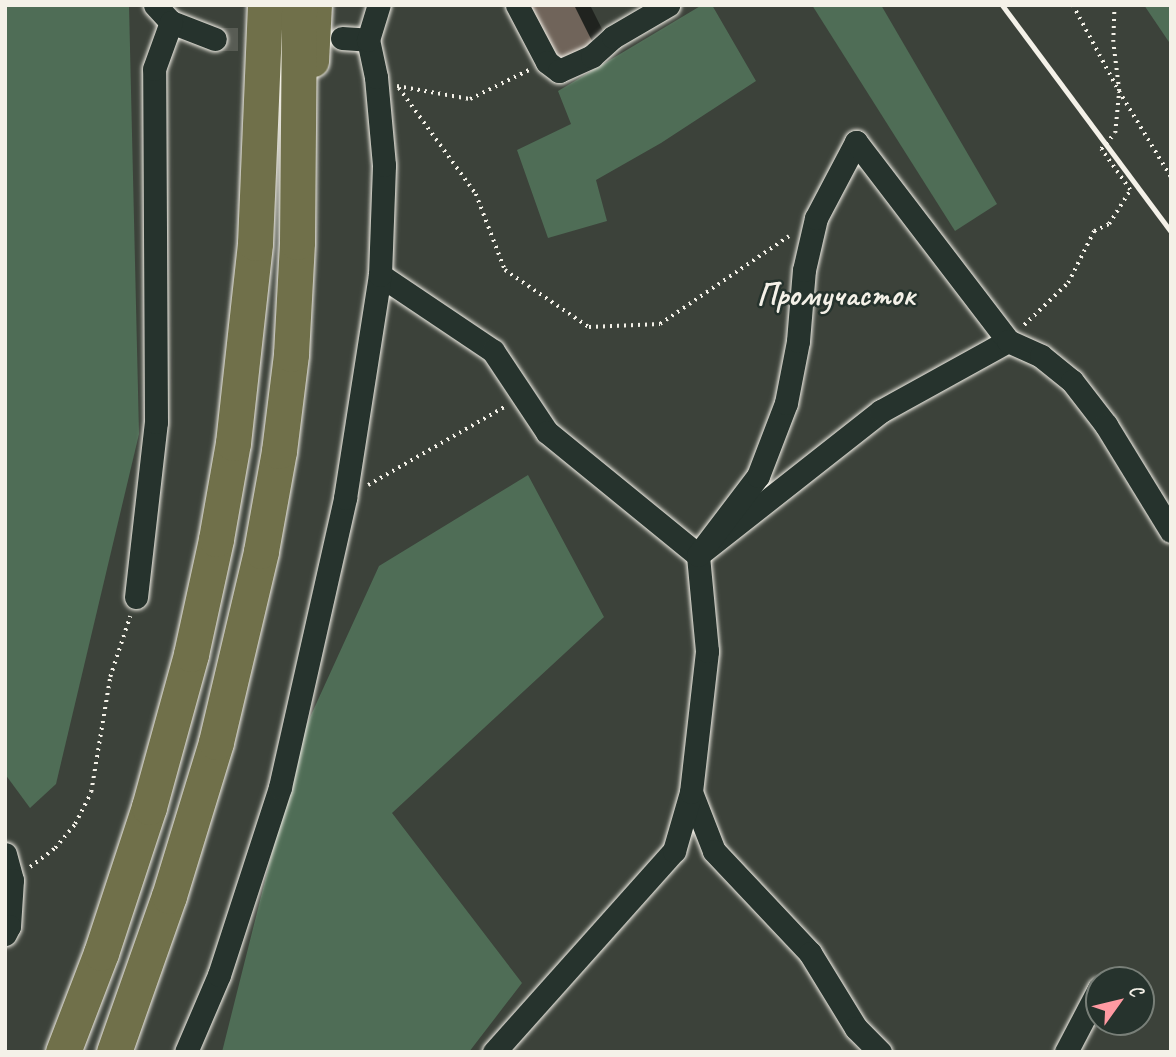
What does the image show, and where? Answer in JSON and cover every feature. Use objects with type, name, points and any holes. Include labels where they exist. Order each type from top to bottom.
[{"type":"highway","points":[[63,1052],[101,953],[149,807],[191,654],[216,539],[233,443],[256,243],[265,5]]},
{"type":"highway","points":[[114,1052],[195,818],[236,664],[261,551],[279,451],[291,354],[300,170],[299,5]]},
{"type":"main road","points":[[300,170],[314,63],[317,5]]},
{"type":"street","points":[[155,5],[172,22],[215,39]]},
{"type":"street","points":[[186,1052],[219,975],[280,787],[345,498],[380,275],[383,154],[376,77],[368,40],[379,5]]},
{"type":"street","points":[[517,5],[547,62],[555,70],[566,69],[592,56],[613,37],[668,5]]},
{"type":"street","points":[[136,597],[156,422],[154,69],[172,22]]},
{"type":"street","points":[[342,38],[368,40]]},
{"type":"street","points":[[494,1052],[674,851],[691,793],[707,651],[698,555],[758,476],[786,403],[798,341],[804,270],[816,218],[856,142],[1008,341],[1041,356],[1072,380],[1106,425],[1171,531]]},
{"type":"street","points":[[380,275],[494,351],[547,432],[698,555]]},
{"type":"street","points":[[698,555],[881,411],[1008,341]]},
{"type":"street","points":[[691,793],[714,851],[810,953],[856,1028],[880,1052]]},
{"type":"street","points":[[5,854],[9,882],[9,926],[5,934]]},
{"type":"street","points":[[1066,1052],[1085,1016]]},
{"type":"path","points":[[1073,5],[1119,91],[1171,177]]},
{"type":"path","points":[[1008,341],[1068,283],[1094,230],[1109,224],[1130,190],[1101,149],[1115,133],[1119,91],[1113,42],[1114,5]]},
{"type":"path","points":[[547,62],[470,99],[398,86],[476,194],[505,270],[589,327],[660,324],[816,218]]},
{"type":"path","points":[[345,498],[523,396]]},
{"type":"path","points":[[9,882],[55,848],[75,824],[91,792],[110,677],[136,597]]},
{"type":"green space","points":[[5,5],[129,5],[139,434],[56,784],[30,808],[5,774]]},
{"type":"green space","points":[[702,5],[712,5],[756,81],[661,143],[596,180],[607,221],[548,238],[517,150],[571,124],[558,91]]},
{"type":"green space","points":[[812,5],[881,5],[997,204],[955,231]]},
{"type":"green space","points":[[1144,5],[1171,5],[1171,45]]},
{"type":"green space","points":[[528,475],[604,617],[392,813],[522,983],[469,1052],[222,1052],[301,737],[379,566]]},
{"type":"building","points":[[529,5],[574,5],[594,45],[558,64]]},
{"type":"tunnel","points":[[215,39],[276,39]]},
{"type":"railway","points":[[1002,5],[1171,232]]},
{"type":"district","name":"Промучасток","points":[[836,295]]}]
